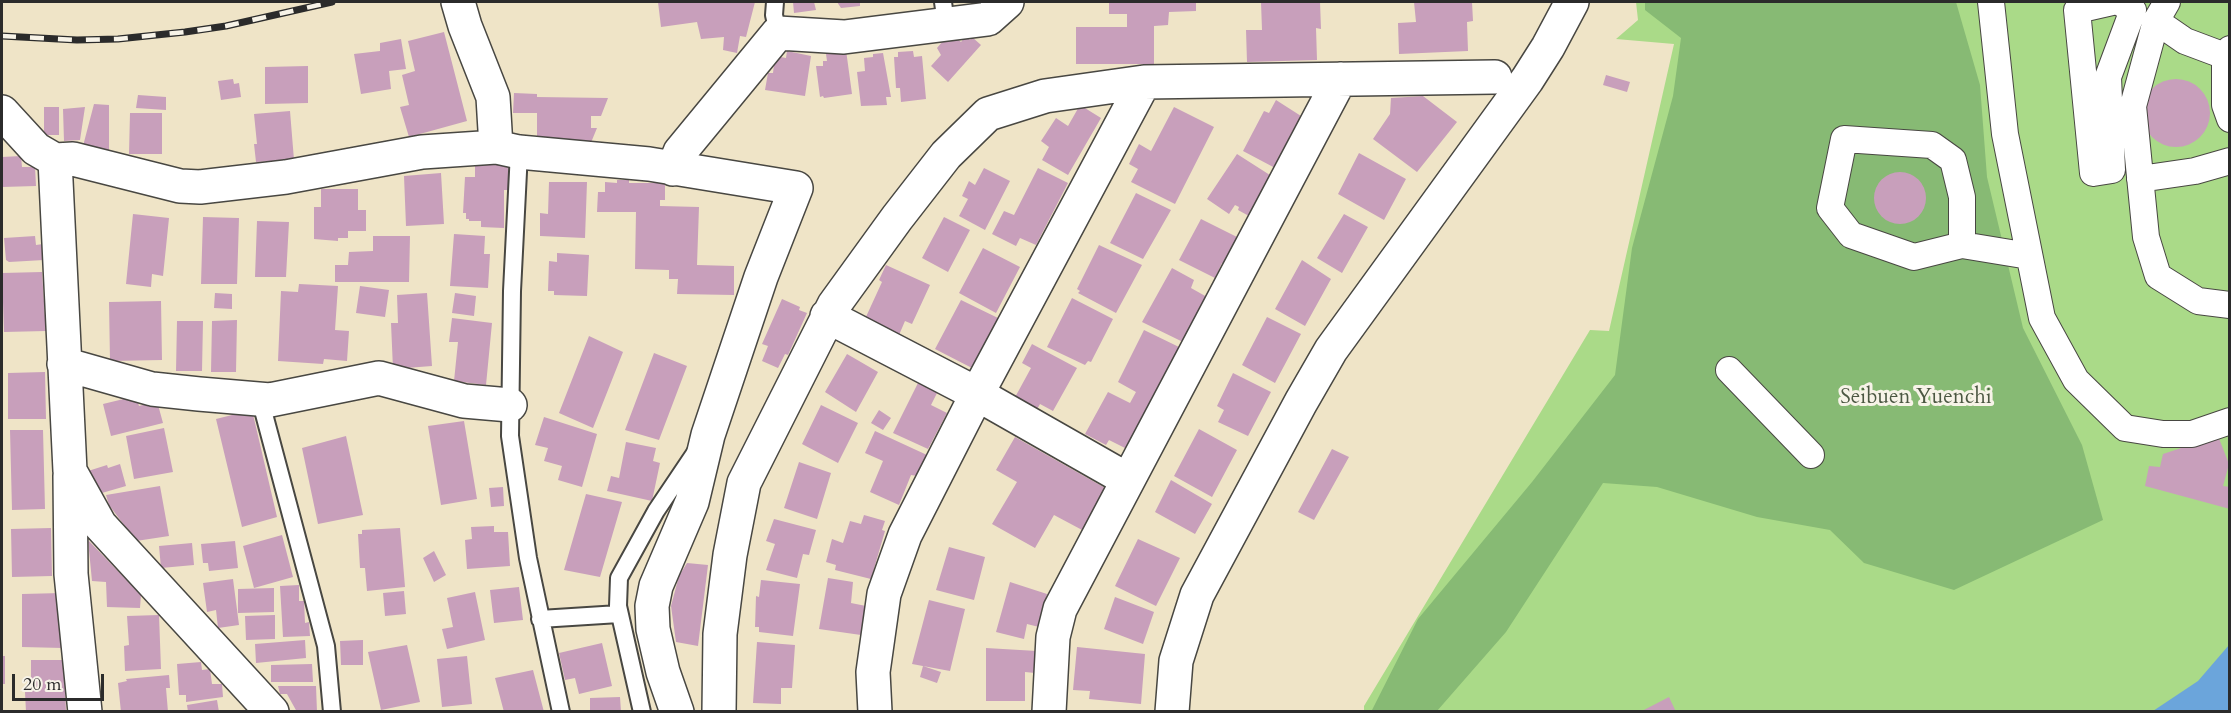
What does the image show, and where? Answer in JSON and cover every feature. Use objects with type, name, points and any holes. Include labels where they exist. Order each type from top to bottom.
[{"type":"street","points":[[458,2],[493,97],[508,150]]},
{"type":"street","points":[[673,169],[680,152],[776,17],[844,37],[944,13],[988,19],[1007,2]]},
{"type":"street","points":[[1172,711],[1176,661],[1197,595],[1301,402],[1331,351],[1527,80],[1572,2]]},
{"type":"street","points":[[1991,2],[2005,134],[2042,318],[2076,380],[2125,428],[2163,434],[2192,434],[2229,422]]},
{"type":"street","points":[[2138,11],[2108,77],[2112,170],[2093,173],[2077,10],[2138,11],[2185,41],[2227,52],[2225,105],[2229,119]]},
{"type":"street","points":[[2138,11],[2133,106],[2146,237],[2158,276],[2198,301],[2229,305]]},
{"type":"street","points":[[719,711],[720,634],[729,555],[744,483],[827,316],[897,218],[946,155],[988,114],[1045,96],[1144,82],[1495,77]]},
{"type":"street","points":[[1050,711],[1053,637],[1060,609],[1340,79]]},
{"type":"street","points":[[875,711],[873,672],[884,594],[905,535],[977,394],[1144,82]]},
{"type":"street","points":[[2,112],[36,149],[55,160],[73,159],[180,186],[200,188],[286,177],[422,152],[508,150],[649,164],[796,188],[761,278],[708,435],[692,502],[656,586],[652,606],[653,629],[663,672],[677,711]]},
{"type":"street","points":[[1962,245],[1962,197],[1953,160],[1932,145],[1844,139],[1830,208],[1851,235],[1914,257],[1962,245],[2029,256]]},
{"type":"street","points":[[55,160],[70,471],[71,574],[85,711]]},
{"type":"street","points":[[2140,179],[2195,171],[2229,161]]},
{"type":"street","points":[[827,316],[977,394],[1128,480]]},
{"type":"street","points":[[64,364],[152,389],[270,400],[379,378],[464,401],[510,405]]},
{"type":"street","points":[[1729,370],[1811,455]]},
{"type":"street","points":[[70,471],[100,525],[272,711]]},
{"type":"lane","points":[[508,150],[512,291],[510,436],[528,558],[561,711]]},
{"type":"lane","points":[[260,399],[326,646],[332,711]]},
{"type":"lane","points":[[642,711],[619,614],[619,578],[662,502],[708,435]]},
{"type":"lane","points":[[540,618],[619,614]]},
{"type":"green space","name":"Seibuen Yuenchi","points":[[1636,2],[2229,2],[2229,711],[1364,712],[1364,706],[1590,330],[1609,331],[1674,44],[1616,39],[1638,20]]},
{"type":"green space","points":[[1645,2],[1956,2],[1980,85],[1987,177],[2023,328],[2082,445],[2103,520],[1954,590],[1864,563],[1830,530],[1757,517],[1657,487],[1603,483],[1506,632],[1437,711],[1371,712],[1418,619],[1532,482],[1615,375],[1632,248],[1673,96],[1681,38],[1645,10]]},
{"type":"water","points":[[2229,645],[2229,711],[2153,711],[2198,681]]},
{"type":"building","points":[[658,2],[755,2],[746,37],[740,36],[737,53],[723,50],[724,37],[701,39],[697,22],[661,27]]},
{"type":"building","points":[[793,2],[814,2],[816,10],[794,13]]},
{"type":"building","points":[[837,2],[860,2],[860,6],[841,8]]},
{"type":"building","points":[[1109,2],[1196,2],[1196,11],[1169,12],[1168,25],[1154,26],[1154,64],[1076,64],[1076,27],[1127,27],[1127,14],[1109,14]]},
{"type":"building","points":[[1261,2],[1320,2],[1321,29],[1316,28],[1317,60],[1247,62],[1246,30],[1262,30]]},
{"type":"building","points":[[1414,2],[1472,2],[1473,21],[1467,22],[1468,51],[1399,54],[1398,23],[1416,22]]},
{"type":"building","points":[[444,32],[467,121],[409,137],[400,107],[409,105],[402,75],[415,71],[408,41]]},
{"type":"building","points":[[947,36],[954,36],[961,42],[966,36],[970,40],[972,37],[981,45],[948,82],[931,66],[941,55],[937,48]]},
{"type":"building","points":[[401,39],[406,69],[389,71],[391,89],[361,94],[354,54],[380,51],[380,43]]},
{"type":"building","points":[[846,50],[852,94],[820,97],[816,66],[823,66],[823,61],[827,61],[826,54]]},
{"type":"building","points":[[787,51],[811,56],[805,96],[765,90],[768,73],[773,73],[775,56],[786,58]]},
{"type":"building","points":[[913,51],[914,57],[922,56],[926,99],[901,102],[900,88],[896,88],[894,57],[898,57],[898,52]]},
{"type":"building","points":[[883,53],[891,97],[886,97],[887,105],[861,106],[857,72],[865,71],[864,58]]},
{"type":"building","points":[[308,66],[308,103],[265,104],[265,67]]},
{"type":"building","points":[[1606,75],[1630,82],[1627,92],[1603,85]]},
{"type":"building","points":[[233,79],[234,84],[239,83],[241,97],[221,100],[218,81]]},
{"type":"building","points":[[2176,79],[2189,82],[2200,89],[2207,100],[2210,113],[2207,126],[2200,137],[2189,144],[2176,147],[2163,144],[2152,137],[2145,126],[2142,113],[2145,100],[2152,89],[2163,82]]},
{"type":"building","points":[[514,93],[537,94],[537,97],[608,98],[601,116],[591,116],[591,128],[597,128],[590,145],[537,144],[537,113],[513,113]]},
{"type":"building","points":[[138,95],[166,97],[166,110],[136,108]]},
{"type":"building","points":[[1423,96],[1457,122],[1417,172],[1373,139],[1390,114],[1391,98]]},
{"type":"building","points":[[1276,100],[1301,116],[1284,148],[1288,150],[1277,169],[1243,151],[1264,111],[1269,113]]},
{"type":"building","points":[[94,104],[109,105],[109,153],[83,146]]},
{"type":"building","points":[[1080,105],[1101,118],[1068,175],[1042,160],[1049,147],[1041,141],[1056,118],[1068,126]]},
{"type":"building","points":[[44,107],[59,107],[59,135],[44,135]]},
{"type":"building","points":[[85,107],[80,140],[64,141],[63,109]]},
{"type":"building","points":[[1174,107],[1214,127],[1175,204],[1131,182],[1138,169],[1129,164],[1139,144],[1151,151]]},
{"type":"building","points":[[290,111],[294,160],[256,162],[254,114]]},
{"type":"building","points":[[130,113],[162,113],[162,154],[129,154]]},
{"type":"building","points":[[1359,153],[1406,179],[1384,220],[1338,194]]},
{"type":"building","points":[[1237,154],[1273,177],[1249,216],[1238,210],[1239,207],[1235,205],[1229,214],[1207,199]]},
{"type":"building","points":[[21,156],[22,167],[35,167],[36,186],[2,187],[2,157]]},
{"type":"building","points":[[475,164],[508,164],[509,190],[504,190],[504,228],[481,227],[481,221],[469,221],[466,219],[466,213],[463,213],[465,177],[475,177]]},
{"type":"building","points":[[984,168],[1010,181],[985,230],[959,216],[968,199],[962,196],[969,181],[975,185]]},
{"type":"building","points":[[1038,168],[1068,183],[1036,245],[1020,238],[1016,246],[992,234],[1004,211],[1014,215]]},
{"type":"building","points":[[1895,172],[1905,172],[1919,179],[1926,198],[1919,217],[1905,224],[1895,224],[1885,220],[1878,213],[1874,203],[1874,193],[1878,183],[1885,176]]},
{"type":"building","points":[[441,173],[444,224],[406,226],[404,176]]},
{"type":"building","points":[[617,180],[629,180],[629,183],[665,183],[665,200],[660,200],[660,206],[699,207],[697,265],[734,266],[734,295],[677,294],[678,279],[669,279],[669,270],[635,269],[636,212],[597,212],[598,192],[605,192],[605,182],[617,183]]},
{"type":"building","points":[[549,182],[587,182],[585,238],[540,236],[540,213],[548,214]]},
{"type":"building","points":[[321,189],[358,189],[358,210],[366,210],[366,231],[348,231],[348,238],[338,238],[338,241],[314,239],[314,207],[321,207]]},
{"type":"building","points":[[1136,193],[1171,210],[1143,259],[1110,243]]},
{"type":"building","points":[[133,214],[169,218],[163,276],[152,274],[151,287],[126,284]]},
{"type":"building","points":[[1344,214],[1368,227],[1342,273],[1317,258]]},
{"type":"building","points":[[203,217],[239,218],[237,284],[201,284]]},
{"type":"building","points":[[944,217],[970,230],[948,272],[922,258]]},
{"type":"building","points":[[1201,219],[1243,240],[1230,267],[1222,263],[1215,278],[1179,260]]},
{"type":"building","points":[[257,221],[289,222],[286,277],[255,277]]},
{"type":"building","points":[[454,234],[485,236],[484,254],[490,254],[488,288],[450,286]]},
{"type":"building","points":[[35,236],[36,245],[43,244],[44,260],[9,262],[6,260],[4,238]]},
{"type":"building","points":[[373,236],[410,236],[409,282],[335,282],[335,265],[348,265],[349,252],[373,251]]},
{"type":"building","points":[[1099,245],[1142,265],[1116,313],[1078,293],[1080,291],[1077,289]]},
{"type":"building","points":[[983,248],[1020,267],[996,313],[959,293]]},
{"type":"building","points":[[557,253],[589,255],[587,296],[554,295],[554,291],[548,291],[549,261],[557,262]]},
{"type":"building","points":[[1302,260],[1331,279],[1305,326],[1275,309]]},
{"type":"building","points":[[886,265],[930,285],[912,324],[905,321],[899,335],[865,319],[882,282],[879,280]]},
{"type":"building","points":[[1172,268],[1194,280],[1191,288],[1207,297],[1183,342],[1142,322]]},
{"type":"building","points":[[42,272],[46,331],[4,332],[2,273]]},
{"type":"building","points":[[299,284],[338,286],[335,330],[349,331],[347,361],[324,359],[323,364],[278,361],[281,291],[298,292]]},
{"type":"building","points":[[360,286],[389,290],[385,317],[356,313]]},
{"type":"building","points":[[215,293],[232,294],[232,309],[214,308]]},
{"type":"building","points":[[427,293],[432,366],[393,369],[391,323],[398,323],[397,295]]},
{"type":"building","points":[[455,293],[476,296],[474,316],[452,313]]},
{"type":"building","points":[[1072,298],[1113,319],[1091,362],[1088,361],[1085,365],[1047,347]]},
{"type":"building","points":[[782,299],[800,307],[799,310],[807,313],[788,355],[785,354],[778,368],[762,361],[768,346],[762,344]]},
{"type":"building","points":[[961,300],[998,318],[972,368],[935,349]]},
{"type":"building","points":[[161,301],[162,360],[110,361],[109,302]]},
{"type":"building","points":[[1267,317],[1301,334],[1275,383],[1242,365]]},
{"type":"building","points":[[452,318],[492,323],[486,385],[454,381],[458,342],[449,342]]},
{"type":"building","points":[[237,320],[236,372],[211,372],[212,321]]},
{"type":"building","points":[[177,321],[203,321],[202,371],[176,371]]},
{"type":"building","points":[[1144,330],[1179,347],[1129,450],[1109,440],[1106,445],[1085,434],[1108,392],[1130,403],[1136,392],[1118,382]]},
{"type":"building","points":[[589,336],[623,352],[593,428],[559,413]]},
{"type":"building","points":[[1032,344],[1077,368],[1053,411],[1040,404],[1035,413],[1013,401],[1031,368],[1022,363]]},
{"type":"building","points":[[654,353],[687,366],[659,440],[625,430]]},
{"type":"building","points":[[847,354],[878,372],[856,412],[825,392]]},
{"type":"building","points":[[45,372],[46,419],[8,419],[8,373]]},
{"type":"building","points":[[1233,373],[1271,392],[1248,436],[1218,422],[1224,410],[1217,406]]},
{"type":"building","points":[[919,381],[938,391],[931,405],[947,413],[928,449],[893,433]]},
{"type":"building","points":[[136,396],[139,406],[157,401],[163,423],[111,436],[103,404]]},
{"type":"building","points":[[821,405],[858,423],[838,463],[802,444]]},
{"type":"building","points":[[252,410],[277,517],[242,527],[216,419]]},
{"type":"building","points":[[879,410],[891,418],[883,430],[871,423]]},
{"type":"building","points":[[544,417],[597,434],[582,487],[558,480],[562,466],[544,461],[548,448],[535,445]]},
{"type":"building","points":[[464,421],[477,499],[441,505],[428,426]]},
{"type":"building","points":[[164,428],[173,472],[134,479],[126,436]]},
{"type":"building","points":[[1199,429],[1237,450],[1212,497],[1174,476]]},
{"type":"building","points":[[10,430],[43,430],[45,509],[12,510]]},
{"type":"building","points":[[875,431],[927,455],[917,476],[911,475],[899,505],[870,492],[883,461],[865,453]]},
{"type":"building","points":[[346,436],[363,515],[318,524],[302,448]]},
{"type":"building","points":[[2218,436],[2229,464],[2223,486],[2230,487],[2230,509],[2145,486],[2149,466],[2160,467],[2163,454]]},
{"type":"building","points":[[1015,437],[1107,489],[1084,531],[1054,515],[1035,548],[992,524],[1017,482],[996,470]]},
{"type":"building","points":[[626,442],[656,448],[653,461],[660,463],[652,501],[607,491],[611,476],[619,478]]},
{"type":"building","points":[[1332,449],[1349,457],[1314,520],[1298,512]]},
{"type":"building","points":[[799,462],[831,473],[817,519],[784,508]]},
{"type":"building","points":[[120,464],[126,486],[95,495],[88,471],[107,465],[108,468]]},
{"type":"building","points":[[1171,480],[1212,504],[1195,534],[1155,512]]},
{"type":"building","points":[[160,486],[169,536],[136,541],[109,505],[106,495]]},
{"type":"building","points":[[503,487],[504,506],[491,507],[489,488]]},
{"type":"building","points":[[586,494],[622,502],[600,577],[564,570]]},
{"type":"building","points":[[864,515],[885,521],[882,530],[885,531],[871,579],[835,570],[836,565],[826,562],[832,539],[843,543],[850,521],[861,524]]},
{"type":"building","points":[[774,519],[816,530],[809,555],[803,554],[797,578],[766,570],[775,544],[766,541]]},
{"type":"building","points":[[494,526],[494,532],[508,532],[510,566],[467,569],[465,540],[472,539],[471,527]]},
{"type":"building","points":[[51,528],[52,576],[12,577],[11,529]]},
{"type":"building","points":[[400,528],[405,587],[367,591],[365,568],[360,568],[358,534],[362,534],[362,530]]},
{"type":"building","points":[[282,535],[293,577],[254,588],[243,546]]},
{"type":"building","points":[[1138,539],[1180,558],[1156,606],[1115,586]]},
{"type":"building","points":[[88,540],[141,595],[140,608],[107,607],[106,582],[92,581]]},
{"type":"building","points":[[235,541],[238,568],[209,571],[208,563],[203,563],[201,544]]},
{"type":"building","points":[[192,543],[194,565],[161,568],[159,546]]},
{"type":"building","points":[[949,547],[985,557],[974,600],[936,590]]},
{"type":"building","points":[[434,551],[446,575],[434,582],[423,558]]},
{"type":"building","points":[[687,563],[708,565],[698,646],[676,642],[671,606],[679,576]]},
{"type":"building","points":[[828,578],[853,582],[851,603],[866,606],[861,635],[819,629]]},
{"type":"building","points":[[233,579],[239,625],[218,628],[216,610],[207,612],[203,583]]},
{"type":"building","points":[[761,580],[800,584],[793,636],[759,632],[759,627],[755,627],[756,596],[759,597]]},
{"type":"building","points":[[1010,582],[1047,594],[1039,627],[1027,624],[1024,639],[996,632]]},
{"type":"building","points":[[299,585],[299,601],[304,601],[305,623],[309,622],[310,636],[283,637],[280,586]]},
{"type":"building","points":[[519,587],[523,620],[494,623],[490,590]]},
{"type":"building","points":[[274,588],[274,612],[238,613],[238,589]]},
{"type":"building","points":[[404,591],[406,614],[385,616],[383,593]]},
{"type":"building","points":[[475,592],[485,640],[447,649],[442,629],[453,627],[447,598]]},
{"type":"building","points":[[62,593],[63,648],[22,647],[22,594]]},
{"type":"building","points":[[1115,597],[1154,612],[1143,644],[1104,629]]},
{"type":"building","points":[[929,600],[965,609],[950,671],[912,664]]},
{"type":"building","points":[[159,615],[161,669],[125,671],[124,646],[129,645],[127,616]]},
{"type":"building","points":[[275,615],[275,639],[246,640],[245,616]]},
{"type":"building","points":[[305,640],[306,658],[256,663],[255,644]]},
{"type":"building","points":[[363,640],[363,665],[341,665],[340,641]]},
{"type":"building","points":[[757,642],[795,645],[792,688],[781,688],[781,704],[753,703]]},
{"type":"building","points":[[602,643],[612,686],[579,694],[575,678],[565,680],[559,653]]},
{"type":"building","points":[[407,645],[420,702],[381,710],[368,652]]},
{"type":"building","points":[[1077,647],[1145,654],[1141,704],[1089,699],[1090,691],[1073,690]]},
{"type":"building","points":[[986,648],[1037,651],[1035,673],[1025,672],[1025,701],[986,701]]},
{"type":"building","points":[[2,656],[5,656],[5,684],[2,684]]},
{"type":"building","points":[[467,656],[472,704],[442,707],[437,659]]},
{"type":"building","points":[[31,660],[64,660],[66,712],[26,712],[25,692],[31,692]]},
{"type":"building","points":[[201,662],[202,670],[210,669],[212,684],[222,684],[223,697],[186,702],[186,695],[179,695],[177,664]]},
{"type":"building","points":[[312,664],[313,682],[271,682],[271,665]]},
{"type":"building","points":[[923,666],[941,672],[937,683],[920,677]]},
{"type":"building","points":[[533,670],[544,712],[504,712],[495,678]]},
{"type":"building","points":[[169,675],[170,688],[166,688],[168,712],[121,712],[118,683],[127,681],[126,679]]},
{"type":"building","points":[[278,686],[316,686],[317,712],[297,712],[287,694],[280,694]]},
{"type":"building","points":[[620,697],[621,712],[590,712],[590,698]]},
{"type":"building","points":[[1669,697],[1676,712],[1640,712]]},
{"type":"building","points":[[217,700],[219,712],[188,712],[187,705]]},
{"type":"railway","points":[[2,36],[77,40],[118,39],[226,26],[332,2]]}]
